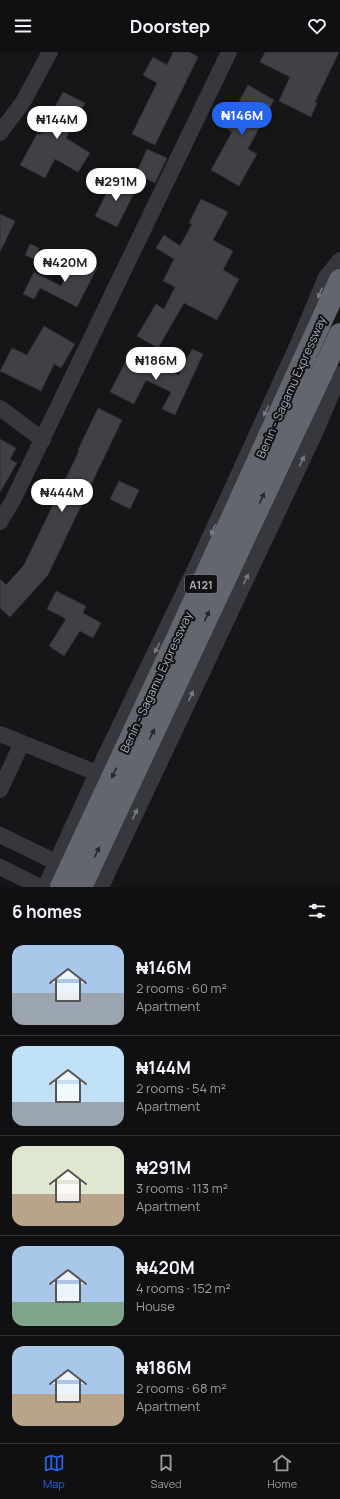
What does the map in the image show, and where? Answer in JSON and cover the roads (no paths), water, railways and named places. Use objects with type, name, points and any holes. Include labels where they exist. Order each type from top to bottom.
[{"type":"highway","name":"Benin - Sagamu Expressway","points":[[62,873],[180,632],[340,280]]},
{"type":"highway","name":"A121","points":[[81,887],[340,334]]},
{"type":"street","points":[[0,133],[23,102],[50,52]]},
{"type":"street","points":[[0,522],[13,500],[43,440],[229,52]]},
{"type":"street","points":[[45,887],[62,873],[97,773],[198,562],[298,344],[326,277],[340,260]]},
{"type":"street","points":[[100,887],[310,442],[340,374]]},
{"type":"street","points":[[0,408],[43,440]]},
{"type":"street","points":[[0,734],[97,773]]},
{"type":"street","points":[[0,790],[22,743]]},
{"type":"street","points":[[0,835],[62,873]]},
{"type":"street","points":[[0,867],[40,887]]}]
